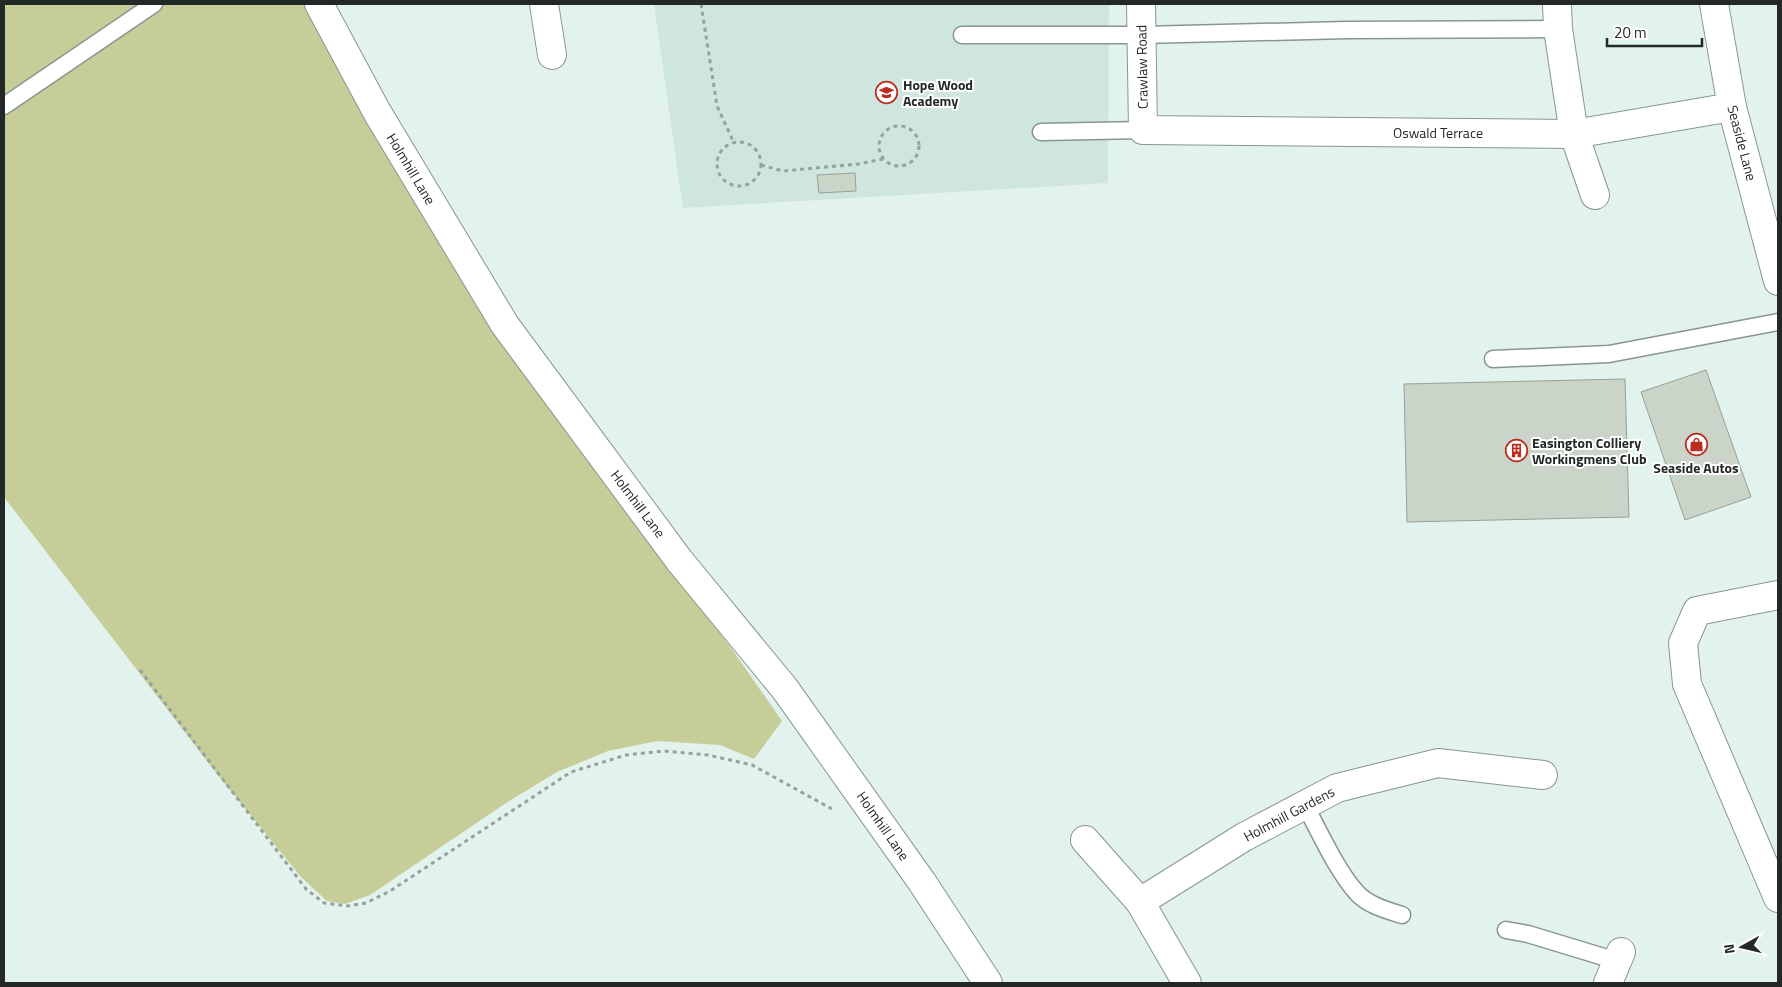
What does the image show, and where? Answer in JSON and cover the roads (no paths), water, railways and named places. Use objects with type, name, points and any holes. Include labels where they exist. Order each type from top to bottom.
[{"type":"street","name":"Holmhill Lane","points":[[319,4],[376,112],[505,325],[679,560],[785,689],[922,882],[988,983]]},
{"type":"street","points":[[544,4],[552,55]]},
{"type":"street","name":"Crawlaw Road","points":[[1141,4],[1143,130]]},
{"type":"street","name":"Seaside Lane","points":[[1714,4],[1732,107],[1778,281]]},
{"type":"street","points":[[1558,16],[1574,134],[1594,195]]},
{"type":"street","name":"Oswald Terrace","points":[[1143,130],[1574,134],[1732,107]]},
{"type":"street","points":[[1778,595],[1697,611],[1683,643],[1687,684],[1778,898]]},
{"type":"street","name":"Holmhill Gardens","points":[[1140,902],[1244,837],[1337,788],[1438,764],[1543,775]]},
{"type":"street","points":[[1085,840],[1140,902],[1187,983]]},
{"type":"lane","points":[[4,106],[154,4]]},
{"type":"lane","points":[[962,35],[1142,35],[1347,30],[1558,16]]},
{"type":"lane","points":[[1041,132],[1143,130]]},
{"type":"lane","points":[[1493,359],[1609,354],[1778,322]]},
{"type":"lane","points":[[1305,805],[1336,862],[1358,894],[1379,908],[1402,915]]},
{"type":"lane","points":[[1506,930],[1528,934],[1615,965]]},
{"type":"place","name":"Hope Wood Academy","points":[[887,93]]},
{"type":"place","name":"Seaside Autos","points":[[1696,445]]},
{"type":"place","name":"Easington Colliery Workingmens Club","points":[[1516,451]]}]
